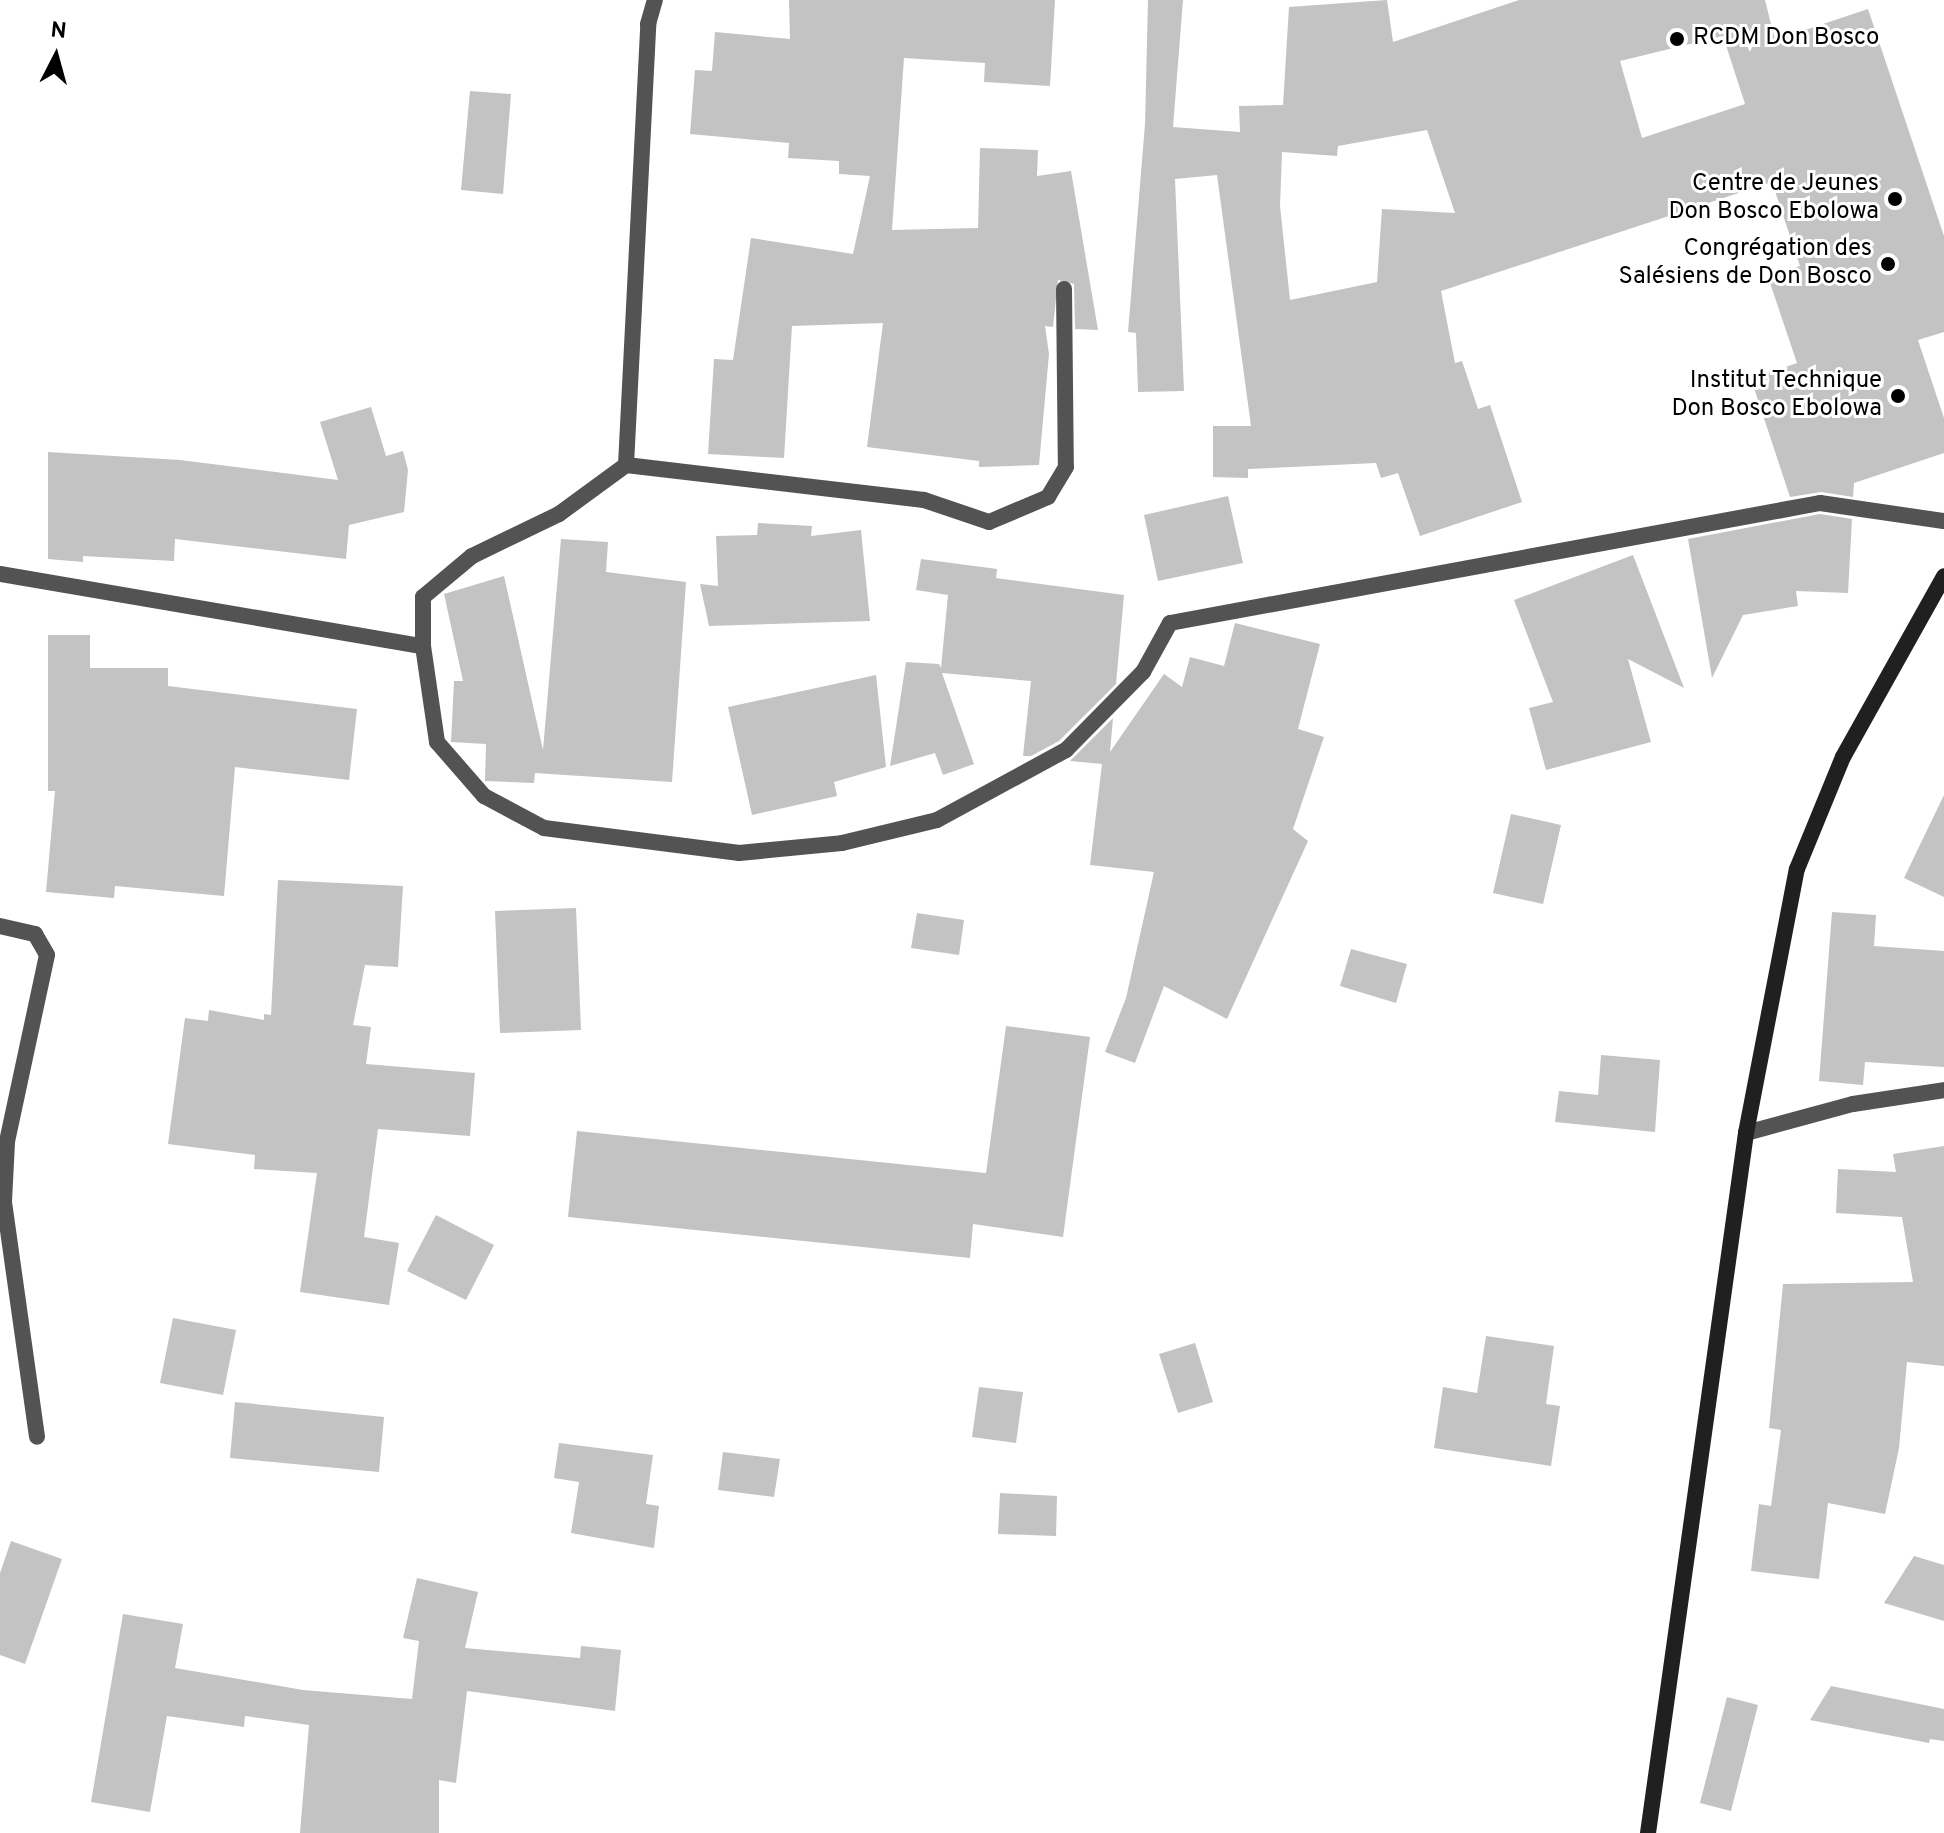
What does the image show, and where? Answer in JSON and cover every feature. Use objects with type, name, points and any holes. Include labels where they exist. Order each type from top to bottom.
[{"type":"main road","points":[[1648,1833],[1746,1133],[1797,869],[1843,757],[1944,576]]},
{"type":"street","points":[[626,465],[648,24],[655,0]]},
{"type":"street","points":[[1064,289],[1066,467],[1048,497],[989,522],[924,500],[626,465],[559,514],[472,556],[423,597],[423,646],[437,742],[484,796],[544,828],[739,853],[842,843],[937,820],[1066,750],[1143,672],[1170,623],[1820,503],[1944,521]]},
{"type":"street","points":[[0,574],[423,646]]},
{"type":"street","points":[[0,926],[35,934],[47,955],[7,1142],[4,1202],[37,1437]]},
{"type":"street","points":[[1746,1133],[1853,1104],[1944,1090]]},
{"type":"building","points":[[789,0],[1055,0],[1050,86],[984,82],[985,63],[904,58],[892,230],[978,228],[980,148],[1038,150],[1037,176],[1071,171],[1098,330],[1075,329],[1074,284],[1058,280],[1053,327],[1045,326],[1049,354],[1039,465],[979,467],[979,461],[867,447],[883,323],[792,326],[784,458],[708,454],[714,359],[733,360],[751,238],[853,254],[870,176],[839,174],[839,161],[788,158],[789,143],[690,134],[695,70],[712,71],[715,32],[790,39]]},
{"type":"building","points":[[1148,0],[1183,0],[1173,127],[1240,132],[1239,106],[1283,105],[1289,7],[1387,0],[1393,42],[1519,0],[1765,0],[1775,40],[1868,9],[1944,236],[1944,332],[1918,340],[1944,418],[1944,453],[1854,483],[1853,497],[1821,492],[1790,497],[1751,379],[1797,363],[1768,277],[1800,266],[1772,182],[1441,291],[1455,363],[1462,361],[1478,409],[1490,405],[1522,502],[1420,536],[1398,473],[1381,478],[1376,463],[1248,469],[1248,478],[1213,477],[1213,426],[1251,426],[1217,175],[1175,179],[1184,391],[1138,392],[1136,333],[1128,332],[1145,124]],"holes":[[[1723,36],[1745,104],[1642,138],[1620,61]],[[1427,130],[1455,213],[1382,209],[1377,282],[1290,300],[1280,206],[1282,152],[1337,156],[1338,146]]]},
{"type":"building","points":[[470,91],[511,94],[503,194],[461,190]]},
{"type":"building","points":[[371,407],[386,456],[403,451],[408,470],[404,512],[349,525],[346,559],[175,539],[174,561],[83,556],[83,562],[48,559],[48,452],[180,460],[338,480],[320,422]]},
{"type":"building","points":[[1228,496],[1243,563],[1158,581],[1144,515]]},
{"type":"building","points":[[1820,514],[1852,519],[1848,593],[1796,591],[1798,606],[1743,615],[1712,678],[1688,539]]},
{"type":"building","points":[[758,523],[812,526],[811,536],[861,530],[870,621],[709,626],[700,584],[718,586],[716,536],[757,535]]},
{"type":"building","points":[[561,539],[608,542],[606,572],[686,582],[672,782],[535,773],[534,783],[485,781],[486,744],[451,742],[454,681],[463,681],[444,594],[504,576],[543,750]]},
{"type":"building","points":[[1633,555],[1684,688],[1628,659],[1651,742],[1546,770],[1529,708],[1553,702],[1514,600]]},
{"type":"building","points":[[921,559],[997,569],[996,578],[1124,595],[1116,684],[1059,741],[1031,756],[1023,756],[1031,681],[942,673],[974,764],[943,775],[935,753],[890,766],[906,662],[939,664],[941,668],[948,595],[916,590]]},
{"type":"building","points":[[1235,623],[1320,644],[1298,729],[1324,737],[1293,829],[1308,841],[1227,1019],[1164,986],[1135,1063],[1105,1052],[1126,998],[1154,872],[1090,865],[1102,764],[1070,761],[1113,718],[1110,752],[1164,674],[1182,687],[1190,657],[1224,666]]},
{"type":"building","points":[[48,635],[90,635],[90,668],[168,668],[168,686],[357,709],[349,780],[235,767],[224,896],[115,886],[114,898],[46,892],[55,791],[48,791]]},
{"type":"building","points":[[876,675],[886,767],[834,782],[837,796],[752,815],[728,707]]},
{"type":"building","points":[[1944,795],[1944,897],[1904,878]]},
{"type":"building","points":[[1511,814],[1561,825],[1543,904],[1493,893]]},
{"type":"building","points":[[278,880],[403,886],[398,967],[365,965],[353,1025],[371,1027],[366,1064],[475,1073],[470,1136],[378,1129],[364,1237],[399,1243],[389,1305],[300,1292],[317,1173],[254,1169],[255,1155],[168,1144],[185,1018],[208,1021],[209,1010],[264,1020],[264,1014],[271,1015]]},
{"type":"building","points":[[576,908],[581,1030],[500,1033],[495,911]]},
{"type":"building","points":[[1832,912],[1876,915],[1874,946],[1944,951],[1944,1067],[1865,1062],[1863,1085],[1819,1081]]},
{"type":"building","points":[[917,913],[964,920],[959,955],[911,948]]},
{"type":"building","points":[[1351,949],[1407,964],[1396,1003],[1340,986]]},
{"type":"building","points":[[1006,1026],[1090,1037],[1063,1237],[973,1224],[970,1258],[568,1217],[577,1131],[986,1173]]},
{"type":"building","points":[[1601,1055],[1660,1060],[1655,1132],[1555,1122],[1559,1091],[1598,1095]]},
{"type":"building","points":[[1944,1146],[1944,1366],[1907,1362],[1899,1448],[1885,1514],[1828,1503],[1819,1579],[1751,1571],[1759,1504],[1771,1506],[1781,1430],[1769,1428],[1783,1284],[1913,1282],[1902,1217],[1836,1213],[1838,1169],[1896,1172],[1893,1154]]},
{"type":"building","points":[[436,1215],[494,1245],[466,1300],[407,1271]]},
{"type":"building","points":[[173,1318],[236,1330],[223,1395],[160,1383]]},
{"type":"building","points":[[1486,1336],[1554,1346],[1546,1404],[1560,1406],[1551,1466],[1434,1448],[1443,1387],[1477,1393]]},
{"type":"building","points":[[1195,1343],[1213,1402],[1178,1413],[1159,1354]]},
{"type":"building","points":[[979,1387],[1023,1392],[1016,1443],[972,1437]]},
{"type":"building","points":[[235,1402],[384,1417],[379,1472],[230,1458]]},
{"type":"building","points":[[559,1443],[653,1455],[646,1504],[659,1506],[654,1548],[571,1533],[579,1482],[554,1478]]},
{"type":"building","points":[[723,1452],[780,1459],[774,1497],[718,1490]]},
{"type":"building","points":[[1000,1493],[1057,1496],[1056,1536],[998,1534]]},
{"type":"building","points":[[11,1541],[62,1559],[25,1664],[0,1655],[0,1573]]},
{"type":"building","points":[[1914,1556],[1944,1565],[1944,1621],[1884,1603]]},
{"type":"building","points":[[417,1578],[478,1592],[465,1648],[580,1658],[581,1646],[621,1650],[615,1711],[467,1691],[456,1783],[439,1780],[439,1833],[300,1833],[309,1725],[245,1716],[244,1727],[167,1716],[150,1812],[91,1802],[123,1614],[183,1624],[175,1668],[303,1690],[412,1699],[419,1641],[403,1638]]},
{"type":"building","points":[[1831,1686],[1944,1709],[1944,1741],[1930,1739],[1929,1743],[1810,1720]]},
{"type":"building","points":[[1727,1697],[1758,1705],[1731,1811],[1700,1803]]},
{"type":"place","name":"RCDM Don Bosco","points":[[1677,39]]},
{"type":"place","name":"Centre de Jeunes Don Bosco Ebolowa","points":[[1895,199]]},
{"type":"place","name":"Congrégation des Salésiens de Don Bosco","points":[[1888,264]]},
{"type":"place","name":"Institut Technique Don Bosco Ebolowa","points":[[1898,396]]}]
